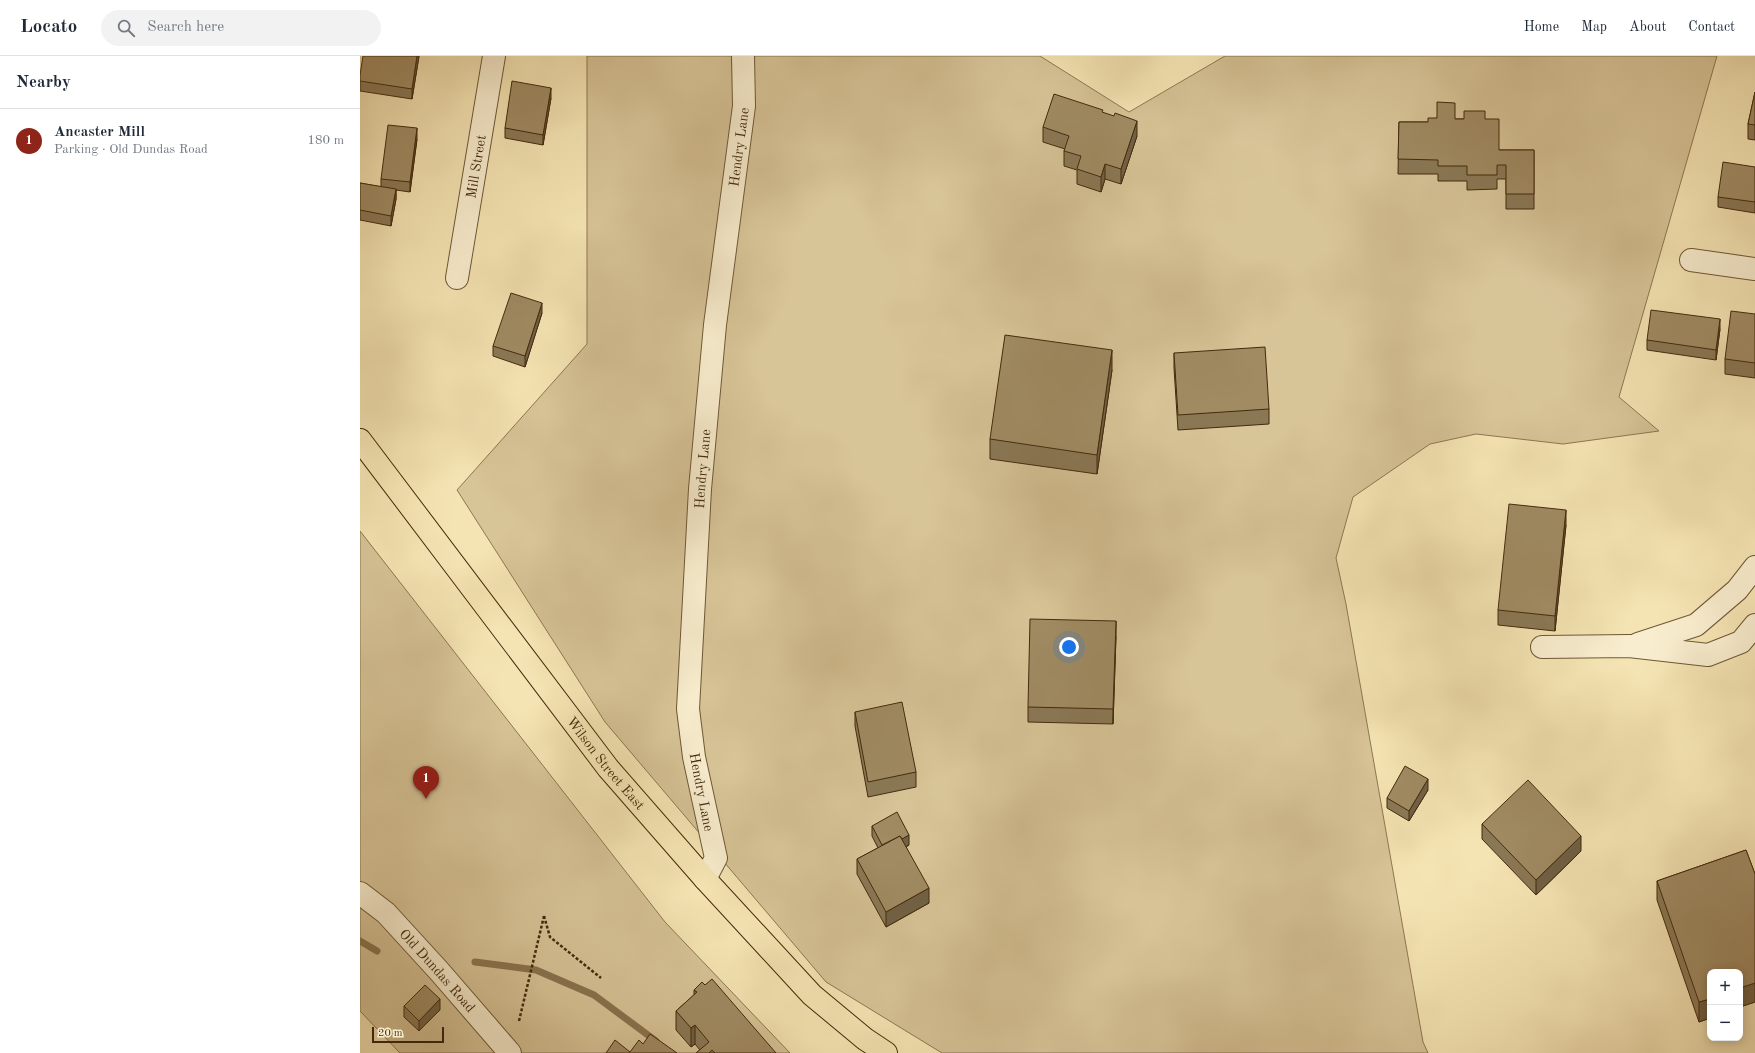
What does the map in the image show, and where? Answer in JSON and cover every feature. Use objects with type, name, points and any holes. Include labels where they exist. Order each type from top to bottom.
[{"type":"main road","name":"Wilson Street East","points":[[360,440],[608,768],[705,879],[812,995],[865,1039],[886,1053]]},
{"type":"street","name":"Mill Street","points":[[457,278],[494,56]]},
{"type":"street","name":"Hendry Lane","points":[[705,879],[716,858],[694,757],[688,709],[700,489],[715,325],[744,106],[743,56]]},
{"type":"street","points":[[1691,260],[1755,269]]},
{"type":"street","points":[[1629,646],[1696,626],[1737,590],[1755,567]]},
{"type":"street","points":[[1542,647],[1629,646],[1708,655],[1742,642],[1755,625]]},
{"type":"street","name":"Old Dundas Road","points":[[360,893],[386,913],[439,971],[510,1053]]},
{"type":"path","points":[[519,1021],[544,916],[550,937],[601,978]]},
{"type":"shaded area","points":[[587,56],[1040,56],[1129,112],[1225,56],[1717,56],[1619,397],[1659,431],[1563,444],[1476,434],[1430,444],[1353,497],[1336,558],[1346,604],[1423,1042],[1428,1053],[942,1053],[826,982],[605,722],[457,490],[587,344]]},
{"type":"shaded area","points":[[360,531],[665,922],[790,1053],[400,1053],[360,1011]]},
{"type":"building","points":[[363,56],[417,56],[412,89],[360,81]]},
{"type":"building","points":[[512,81],[551,88],[543,135],[505,128]]},
{"type":"building","points":[[1755,92],[1755,125],[1748,124]]},
{"type":"building","points":[[1054,94],[1103,110],[1102,112],[1114,116],[1115,113],[1137,121],[1121,169],[1105,164],[1101,177],[1077,169],[1081,156],[1064,151],[1069,136],[1043,127]]},
{"type":"building","points":[[1437,102],[1455,103],[1455,119],[1464,119],[1464,111],[1485,111],[1485,119],[1499,119],[1499,150],[1534,150],[1534,194],[1506,194],[1506,165],[1497,165],[1497,175],[1467,175],[1467,166],[1438,166],[1438,160],[1398,159],[1399,122],[1428,122],[1428,118],[1437,118]]},
{"type":"building","points":[[388,125],[417,128],[410,182],[381,179]]},
{"type":"building","points":[[1723,162],[1755,167],[1755,202],[1718,197]]},
{"type":"building","points":[[360,183],[396,189],[391,216],[360,210]]},
{"type":"building","points":[[511,293],[542,303],[525,356],[493,346]]},
{"type":"building","points":[[1651,310],[1720,319],[1716,350],[1647,340]]},
{"type":"building","points":[[1731,311],[1755,314],[1755,363],[1725,359]]},
{"type":"building","points":[[1005,335],[1112,350],[1097,455],[990,439]]},
{"type":"building","points":[[1265,347],[1269,409],[1178,415],[1174,353]]},
{"type":"building","points":[[1509,504],[1566,510],[1555,616],[1498,610]]},
{"type":"building","points":[[1030,619],[1116,621],[1113,709],[1028,707]]},
{"type":"building","points":[[902,702],[916,772],[868,782],[855,712]]},
{"type":"building","points":[[1405,766],[1428,779],[1409,811],[1387,798]]},
{"type":"building","points":[[1528,780],[1581,836],[1536,880],[1482,824]]},
{"type":"building","points":[[897,812],[909,835],[902,839],[900,836],[882,845],[872,826]]},
{"type":"building","points":[[900,836],[929,888],[886,912],[857,859]]},
{"type":"building","points":[[1746,850],[1755,874],[1755,983],[1743,987],[1743,969],[1707,969],[1707,1000],[1699,1002],[1657,881]]},
{"type":"building","points":[[712,979],[776,1053],[715,1053],[712,1050],[709,1053],[696,1053],[709,1042],[695,1025],[691,1028],[676,1011],[697,992],[694,990],[702,982],[705,985]]},
{"type":"building","points":[[425,985],[440,999],[419,1021],[404,1006]]},
{"type":"building","points":[[650,1034],[677,1053],[606,1053],[615,1040],[630,1052],[639,1040],[643,1044]]},
{"type":"waterway","points":[[360,941],[377,951]]},
{"type":"waterway","points":[[475,962],[536,970],[594,995],[656,1041]]},
{"type":"place","name":"Ancaster Mill","points":[[426,799]]}]
